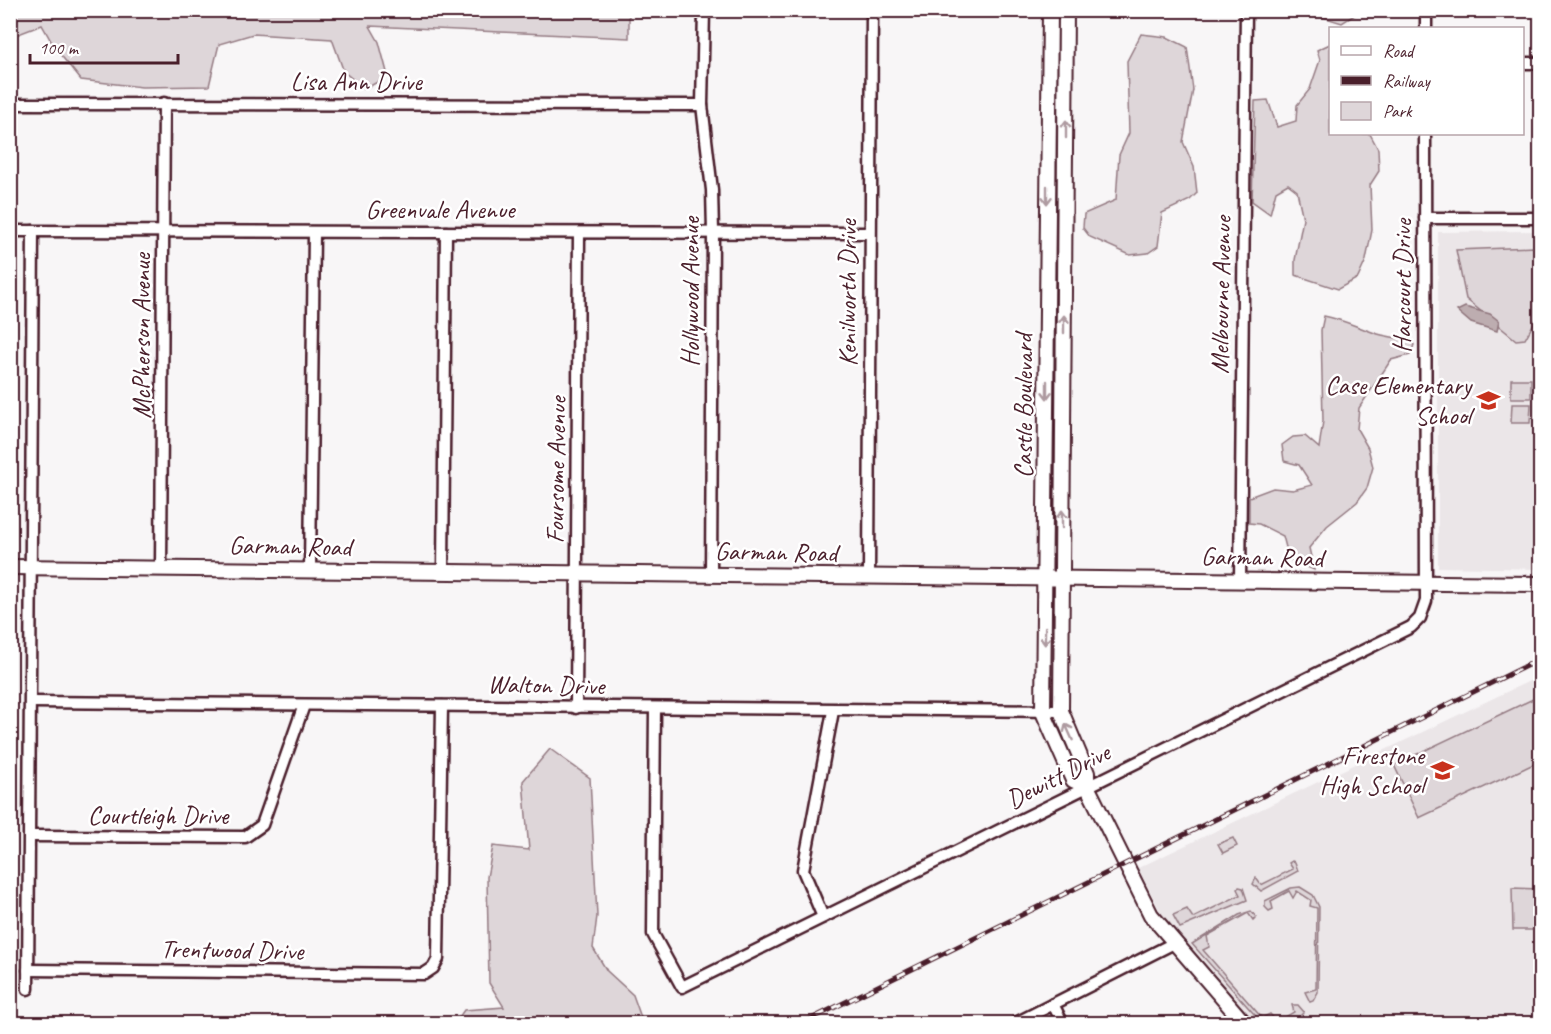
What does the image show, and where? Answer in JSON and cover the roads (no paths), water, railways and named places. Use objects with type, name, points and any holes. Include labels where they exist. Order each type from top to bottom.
[{"type":"street","name":"Hollywood Avenue","points":[[704,10],[702,105],[712,190],[714,232],[711,575]]},
{"type":"street","name":"Kenilworth Drive","points":[[869,576],[869,233],[872,10]]},
{"type":"street","name":"Melbourne Avenue","points":[[1240,581],[1246,10]]},
{"type":"street","points":[[1426,10],[1426,27]]},
{"type":"street","points":[[1050,15],[1066,15]]},
{"type":"street","name":"Castle Boulevard","points":[[1050,15],[1043,712],[1073,780],[1087,786]]},
{"type":"street","name":"Castle Boulevard","points":[[1066,15],[1061,711],[1087,773],[1087,786],[1152,915],[1245,1023]]},
{"type":"street","points":[[1524,63],[1540,63]]},
{"type":"street","name":"Lisa Ann Drive","points":[[10,104],[702,105]]},
{"type":"street","name":"McPherson Avenue","points":[[161,569],[164,104]]},
{"type":"street","name":"Harcourt Drive","points":[[1425,135],[1425,583]]},
{"type":"street","points":[[1425,218],[1540,218]]},
{"type":"street","points":[[1047,224],[1065,224]]},
{"type":"street","name":"Greenvale Avenue","points":[[10,231],[869,233]]},
{"type":"street","points":[[28,989],[33,568],[33,231]]},
{"type":"street","points":[[310,569],[314,232]]},
{"type":"street","points":[[443,571],[446,232]]},
{"type":"street","name":"Foursome Avenue","points":[[576,708],[579,232]]},
{"type":"street","points":[[1047,419],[1063,419]]},
{"type":"street","name":"Garman Road","points":[[10,567],[1540,584]]},
{"type":"street","name":"Dewitt Drive","points":[[655,710],[653,934],[682,987],[1411,627],[1420,618],[1426,601],[1425,583]]},
{"type":"street","name":"Walton Drive","points":[[31,702],[655,710],[1061,711]]},
{"type":"street","name":"Courtleigh Drive","points":[[30,836],[245,837],[262,825],[304,705]]},
{"type":"street","name":"Trentwood Drive","points":[[28,970],[424,974],[433,968],[438,959],[442,706]]},
{"type":"street","points":[[823,917],[803,870],[833,711]]},
{"type":"street","points":[[1014,1023],[1174,943]]},
{"type":"street","points":[[1053,1004],[1063,1023]]},
{"type":"railway","points":[[801,1024],[1540,659]]},
{"type":"place","name":"Case Elementary School","points":[[1489,400]]},
{"type":"place","name":"Firestone High School","points":[[1442,770]]}]
